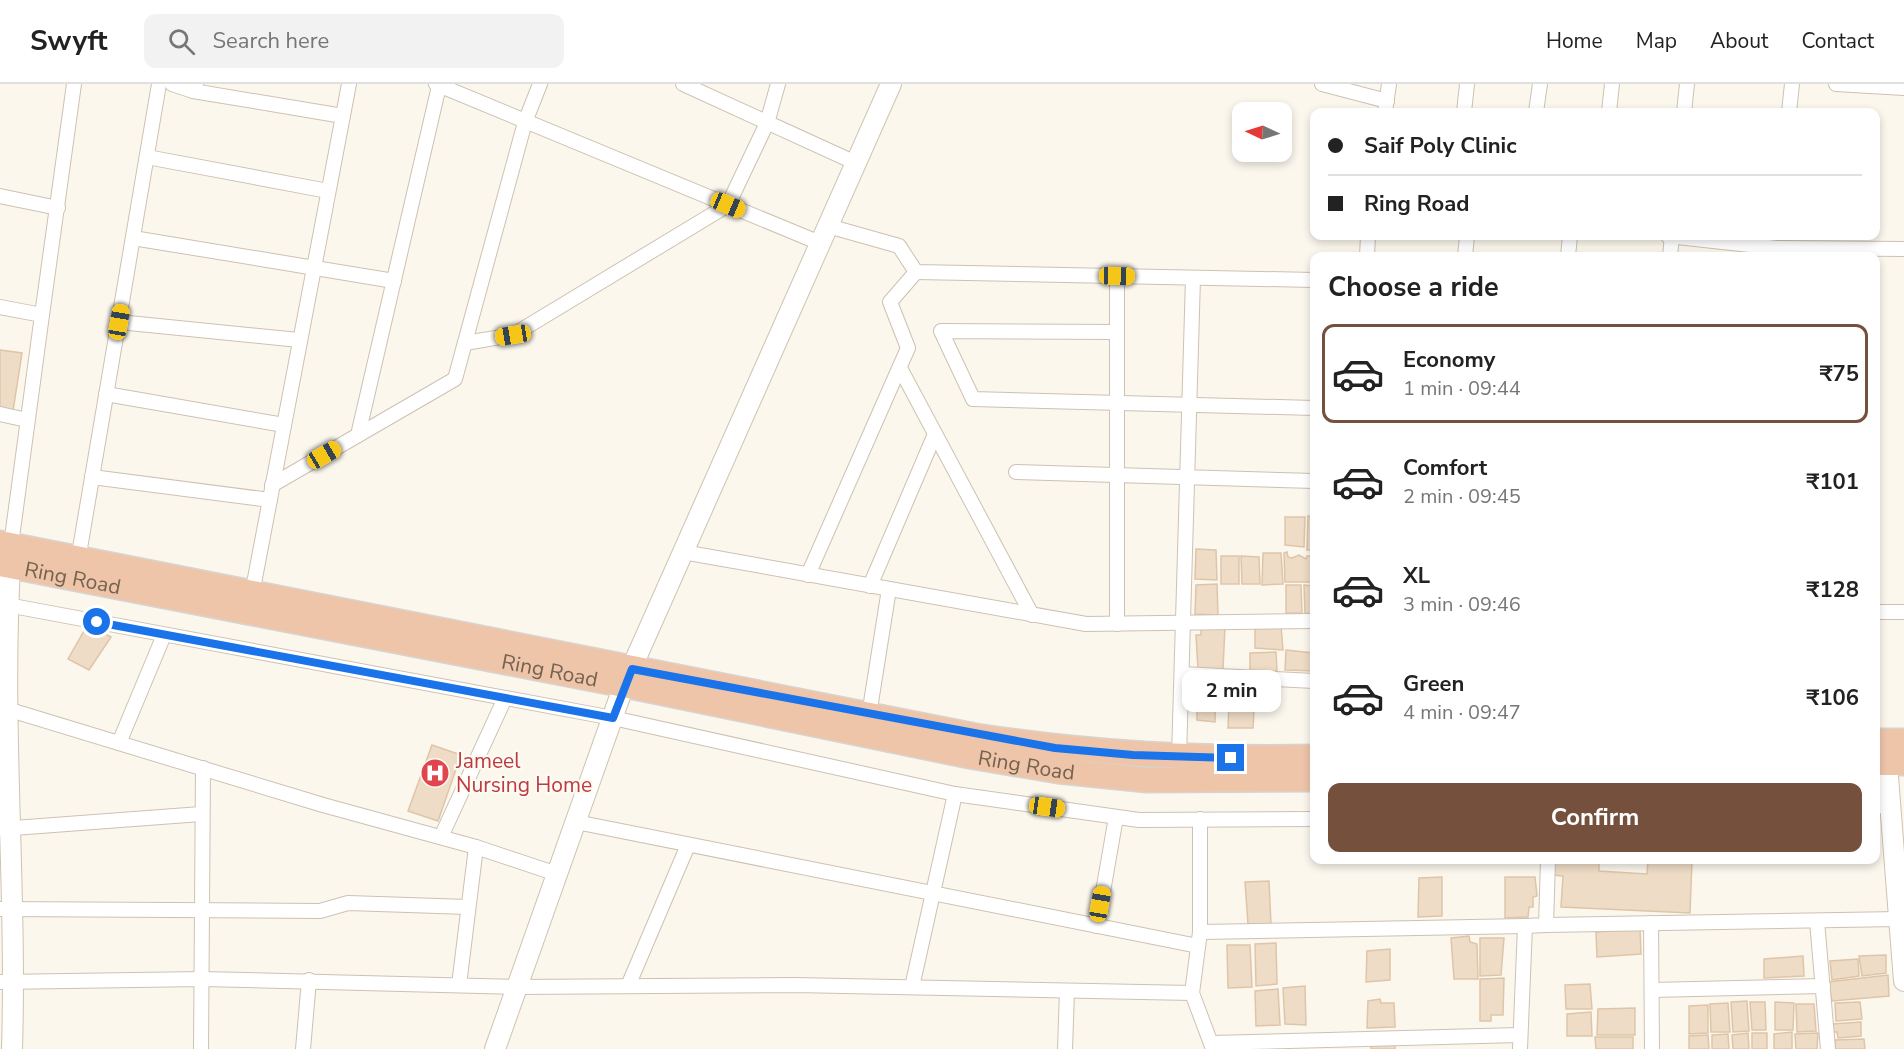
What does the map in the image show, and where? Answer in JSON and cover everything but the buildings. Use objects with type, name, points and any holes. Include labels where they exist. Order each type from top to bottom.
[{"type":"highway","name":"Ring Road","points":[[5,555],[78,560],[252,594],[628,677],[860,735],[1058,771],[1147,780],[1310,779]]},
{"type":"highway","name":"Ring Road","points":[[5,555],[628,677],[869,715],[1055,748],[1179,757],[1310,757]]},
{"type":"street","points":[[12,1049],[7,982],[2,708],[5,555],[27,420],[74,84]]},
{"type":"street","points":[[78,560],[159,84]]},
{"type":"street","points":[[172,84],[343,116]]},
{"type":"street","points":[[252,594],[313,267],[350,84]]},
{"type":"street","points":[[272,485],[455,379],[525,122],[540,84]]},
{"type":"street","points":[[683,84],[855,164]]},
{"type":"street","points":[[465,343],[513,335],[728,205],[767,123],[778,84]]},
{"type":"street","points":[[495,1049],[628,677],[891,84]]},
{"type":"street","points":[[1322,84],[1386,107],[1389,84]]},
{"type":"street","points":[[1464,108],[1467,84]]},
{"type":"street","points":[[1537,108],[1540,84]]},
{"type":"street","points":[[1609,108],[1612,84]]},
{"type":"street","points":[[1684,108],[1687,84]]},
{"type":"street","points":[[1789,108],[1792,84]]},
{"type":"street","points":[[1836,84],[1904,88]]},
{"type":"street","points":[[358,435],[438,85],[728,205],[824,235],[899,246],[916,272]]},
{"type":"street","points":[[147,157],[328,191]]},
{"type":"street","points":[[0,195],[58,208]]},
{"type":"street","points":[[133,238],[394,281]]},
{"type":"street","points":[[1709,240],[1777,247],[1904,249]]},
{"type":"street","points":[[916,272],[1310,280]]},
{"type":"street","points":[[808,575],[908,348],[890,302],[916,272]]},
{"type":"street","points":[[1117,276],[1117,624]]},
{"type":"street","points":[[1179,757],[1193,278]]},
{"type":"street","points":[[0,307],[42,315]]},
{"type":"street","points":[[119,322],[299,340]]},
{"type":"street","points":[[1117,332],[941,331],[973,399],[1310,408]]},
{"type":"street","points":[[900,368],[1032,615]]},
{"type":"street","points":[[106,394],[284,424]]},
{"type":"street","points":[[0,414],[27,420]]},
{"type":"street","points":[[870,586],[935,434]]},
{"type":"street","points":[[1016,472],[1310,481]]},
{"type":"street","points":[[92,477],[270,500]]},
{"type":"street","points":[[683,552],[1086,624],[1310,621]]},
{"type":"street","points":[[869,715],[889,589]]},
{"type":"street","points":[[4,605],[613,718],[955,794],[1139,820],[1310,819]]},
{"type":"street","points":[[1880,612],[1904,612]]},
{"type":"street","points":[[119,743],[164,634]]},
{"type":"street","points":[[1182,674],[1310,681]]},
{"type":"street","points":[[441,837],[505,698]]},
{"type":"street","points":[[2,708],[476,847],[557,874]]},
{"type":"street","points":[[1888,752],[1882,806],[1901,928],[1904,981]]},
{"type":"street","points":[[201,1049],[203,768]]},
{"type":"street","points":[[912,987],[955,794]]},
{"type":"street","points":[[4,828],[201,814]]},
{"type":"street","points":[[1096,926],[1116,817]]},
{"type":"street","points":[[1200,819],[1200,932],[1192,993],[1212,1046],[1520,1042],[1525,926]]},
{"type":"street","points":[[576,822],[1198,946]]},
{"type":"street","points":[[628,986],[688,845]]},
{"type":"street","points":[[459,985],[476,847]]},
{"type":"street","points":[[1546,925],[1548,864]]},
{"type":"street","points":[[6,908],[320,911],[348,903],[468,907]]},
{"type":"street","points":[[1200,932],[1817,921],[1901,928]]},
{"type":"street","points":[[1817,921],[1828,1049]]},
{"type":"street","points":[[1651,923],[1652,1049]]},
{"type":"street","points":[[7,982],[202,979],[517,987],[912,987],[1192,993]]},
{"type":"street","points":[[303,1049],[309,980]]},
{"type":"street","points":[[1652,990],[1823,986]]},
{"type":"street","points":[[1065,1049],[1067,991]]},
{"type":"place","name":"Jameel Nursing Home","points":[[435,773]]},
{"type":"route","points":[[97,622],[613,718],[632,669],[976,736],[1055,748],[1133,755],[1231,758]]}]
